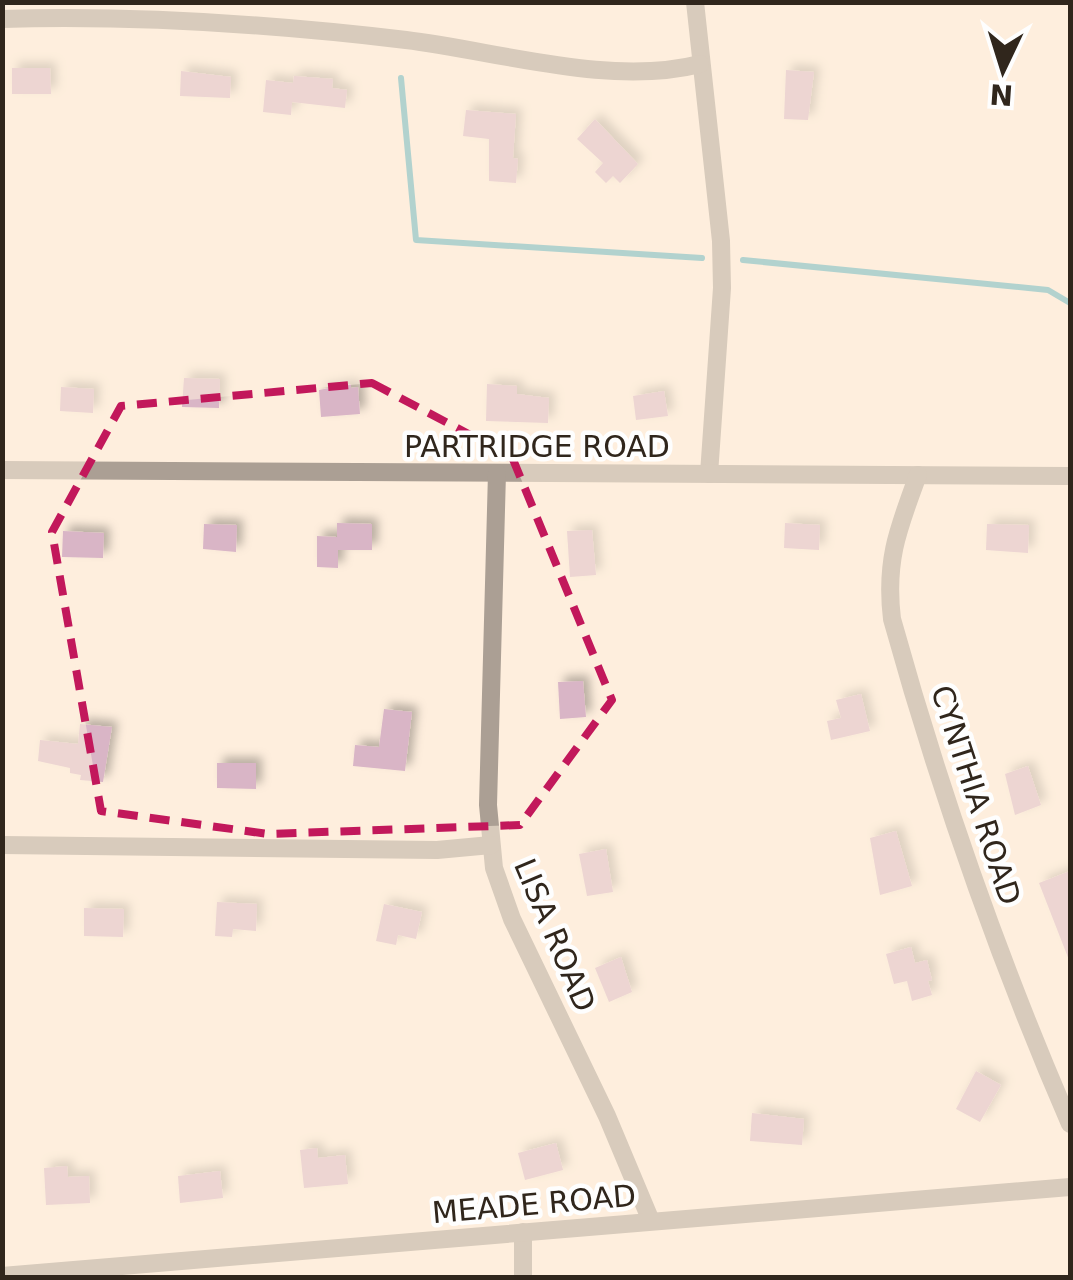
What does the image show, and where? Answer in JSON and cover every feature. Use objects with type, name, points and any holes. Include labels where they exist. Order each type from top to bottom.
[{"type":"street","points":[[694,2],[722,288],[710,474]]},
{"type":"street","points":[[2,18],[201,18],[410,40],[641,72],[700,64]]},
{"type":"street","name":"PARTRIDGE ROAD","points":[[2,470],[1070,476]]},
{"type":"street","name":"LISA ROAD","points":[[497,473],[491,846],[512,919],[607,1116],[651,1222]]},
{"type":"street","name":"CYNTHIA ROAD","points":[[918,476],[894,540],[887,578],[892,619],[966,862],[1070,1124]]},
{"type":"street","points":[[2,845],[421,850],[491,846]]},
{"type":"street","name":"MEADE ROAD","points":[[2,1276],[1070,1186]]},
{"type":"street","points":[[522,1232],[524,1278]]},
{"type":"highlighted area","points":[[372,383],[512,457],[612,700],[520,825],[268,834],[101,811],[52,532],[121,406]]},
{"type":"building","points":[[12,68],[50,68],[51,94],[12,94]]},
{"type":"building","points":[[786,70],[814,72],[808,120],[784,119]]},
{"type":"building","points":[[181,71],[231,77],[230,98],[180,96]]},
{"type":"building","points":[[294,76],[333,79],[332,88],[347,90],[345,108],[292,102],[291,115],[263,112],[266,80],[293,83]]},
{"type":"building","points":[[466,110],[516,114],[516,183],[489,181],[489,139],[463,136]]},
{"type":"building","points":[[595,119],[638,164],[620,183],[613,176],[606,183],[595,172],[603,163],[577,139]]},
{"type":"building","points":[[184,378],[220,379],[219,408],[182,407]]},
{"type":"building","points":[[351,384],[351,388],[358,387],[360,414],[321,417],[319,390]]},
{"type":"building","points":[[487,384],[517,386],[517,394],[549,398],[548,423],[486,421]]},
{"type":"building","points":[[61,387],[94,389],[93,413],[60,411]]},
{"type":"building","points":[[664,391],[668,416],[636,420],[633,396]]},
{"type":"building","points":[[337,523],[372,524],[372,550],[338,550],[338,568],[317,567],[317,536],[337,537]]},
{"type":"building","points":[[785,523],[820,525],[819,550],[784,548]]},
{"type":"building","points":[[204,524],[237,525],[236,552],[203,549]]},
{"type":"building","points":[[987,524],[1029,525],[1028,553],[986,550]]},
{"type":"building","points":[[592,530],[596,575],[570,577],[567,531]]},
{"type":"building","points":[[63,531],[104,533],[103,558],[62,557]]},
{"type":"building","points":[[583,681],[586,717],[560,719],[558,682]]},
{"type":"building","points":[[861,694],[870,731],[831,740],[827,721],[841,718],[836,700]]},
{"type":"building","points":[[384,709],[412,712],[405,771],[353,766],[355,745],[379,747]]},
{"type":"building","points":[[80,724],[112,727],[103,782],[80,780],[81,775],[70,773],[70,768],[38,761],[40,740],[78,744]]},
{"type":"building","points":[[217,763],[256,763],[256,789],[217,788]]},
{"type":"building","points":[[1028,766],[1041,805],[1015,815],[1005,774]]},
{"type":"building","points":[[896,831],[912,886],[880,895],[870,838]]},
{"type":"building","points":[[606,849],[613,892],[587,896],[579,854]]},
{"type":"building","points":[[1070,871],[1070,959],[1069,960],[1039,883]]},
{"type":"building","points":[[217,902],[257,904],[256,931],[233,929],[232,937],[215,936]]},
{"type":"building","points":[[384,904],[422,912],[416,939],[398,935],[396,945],[376,941]]},
{"type":"building","points":[[84,908],[124,909],[123,937],[84,936]]},
{"type":"building","points":[[911,947],[915,963],[927,960],[932,980],[928,981],[932,995],[912,1001],[907,981],[894,984],[886,954]]},
{"type":"building","points":[[621,957],[632,992],[609,1002],[595,968]]},
{"type":"building","points":[[976,1071],[1001,1085],[980,1122],[956,1109]]},
{"type":"building","points":[[752,1113],[804,1119],[802,1145],[750,1141]]},
{"type":"building","points":[[556,1143],[563,1170],[525,1180],[518,1153]]},
{"type":"building","points":[[317,1148],[318,1158],[345,1155],[348,1184],[304,1188],[300,1150]]},
{"type":"building","points":[[67,1166],[68,1177],[89,1176],[90,1203],[46,1205],[44,1168]]},
{"type":"building","points":[[220,1171],[223,1198],[180,1203],[178,1176]]},
{"type":"waterway","points":[[401,78],[416,240],[702,258]]},
{"type":"waterway","points":[[743,260],[1048,290],[1070,303]]}]
